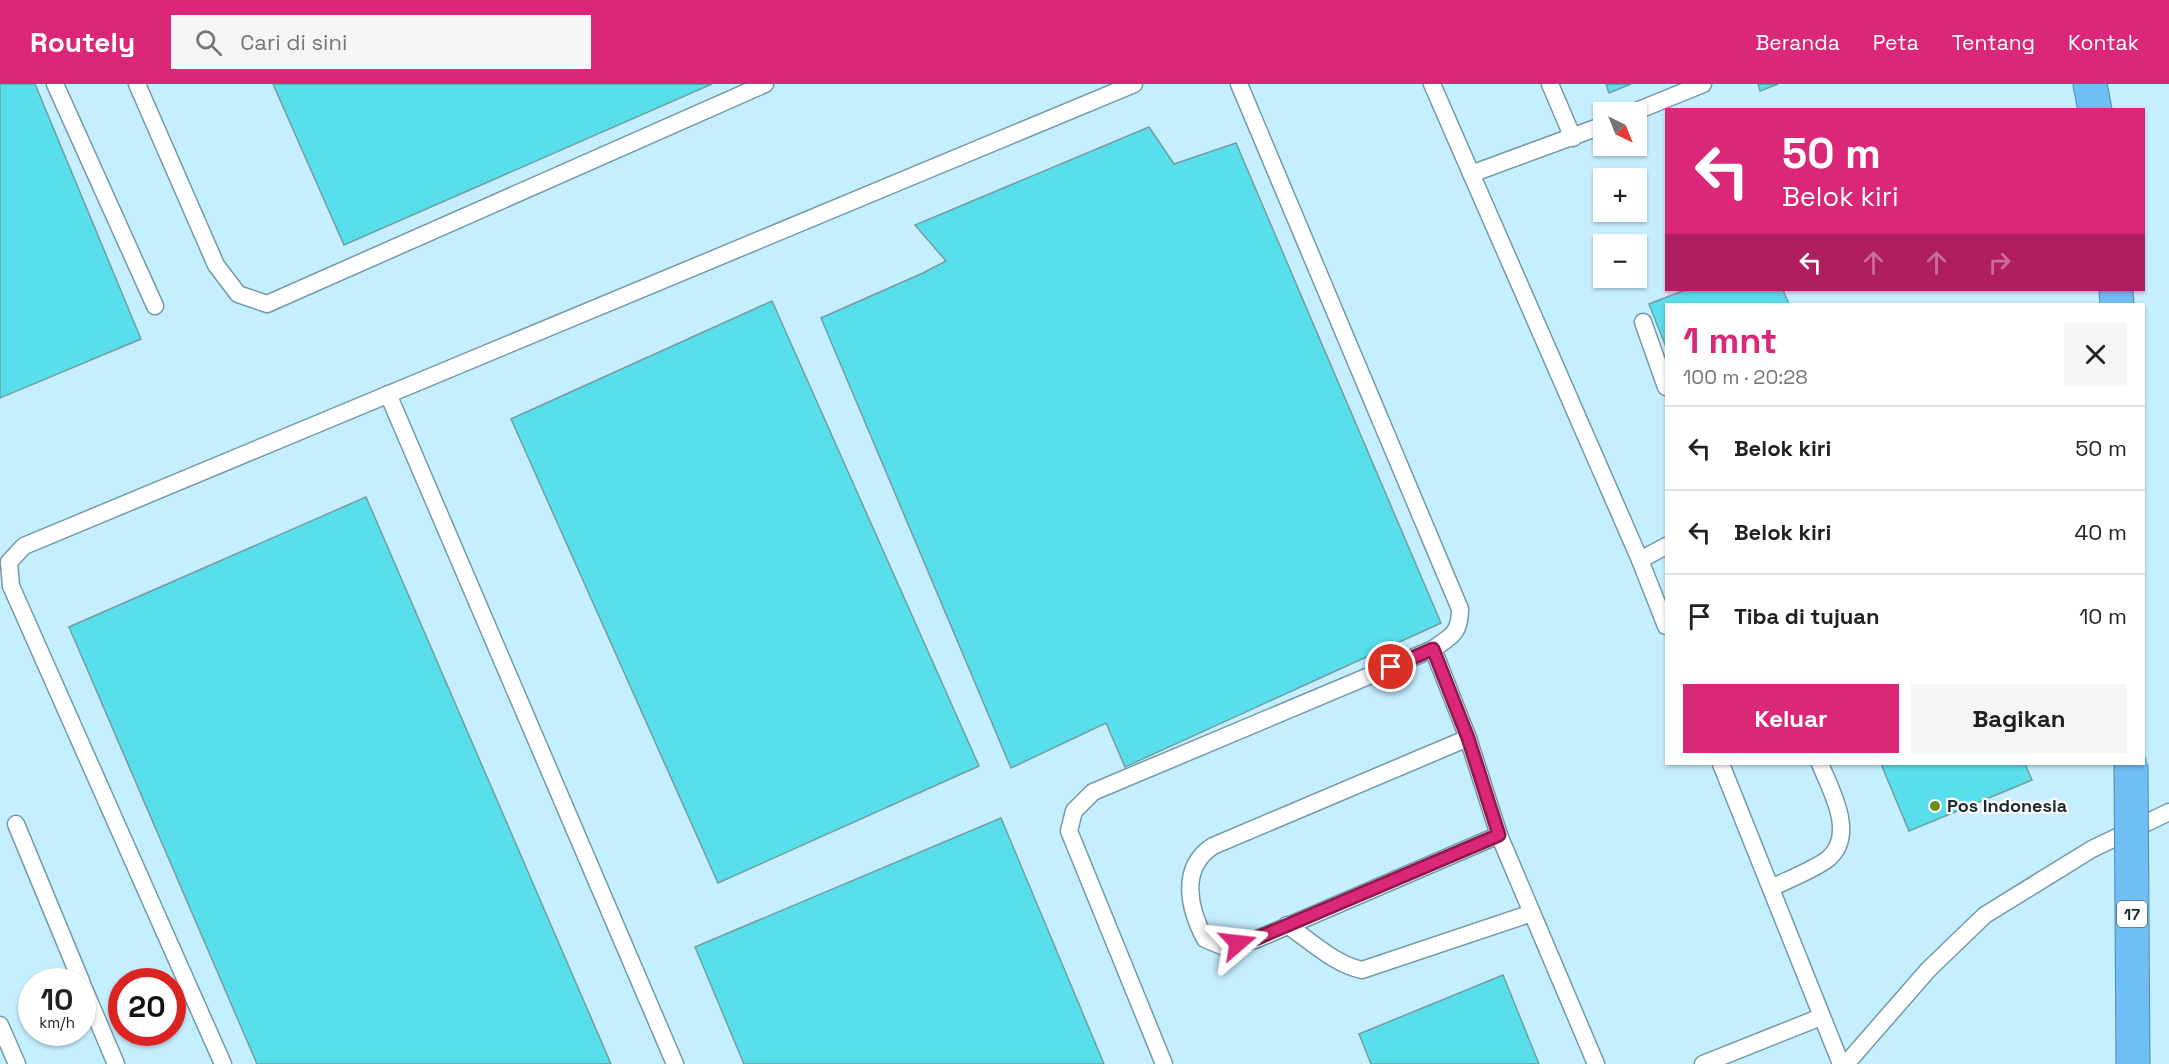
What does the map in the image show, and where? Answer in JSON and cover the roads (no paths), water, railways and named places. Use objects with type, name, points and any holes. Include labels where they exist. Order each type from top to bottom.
[{"type":"highway","points":[[2090,84],[2095,108]]},
{"type":"highway","name":"17","points":[[2131,765],[2133,1064]]},
{"type":"lane","points":[[55,84],[156,306]]},
{"type":"lane","points":[[137,84],[216,265],[238,294],[267,304],[765,84]]},
{"type":"lane","points":[[223,1064],[11,586],[9,562],[24,546],[1134,84]]},
{"type":"lane","points":[[1164,1064],[1069,831],[1074,811],[1093,792],[1433,649],[1450,637],[1460,624],[1460,609],[1239,84]]},
{"type":"lane","points":[[1432,84],[1640,560],[1665,623]]},
{"type":"lane","points":[[1550,84],[1573,138]]},
{"type":"lane","points":[[1647,107],[1703,84]]},
{"type":"lane","points":[[1471,174],[1593,130]]},
{"type":"lane","points":[[1643,322],[1665,384]]},
{"type":"lane","points":[[388,394],[675,1064]]},
{"type":"lane","points":[[1640,560],[1665,547]]},
{"type":"lane","points":[[1433,649],[1468,738],[1499,835],[1596,1064]]},
{"type":"lane","points":[[1468,738],[1213,846],[1202,853],[1194,867],[1189,886],[1198,925],[1205,939],[1222,946],[1255,939],[1499,835]]},
{"type":"lane","points":[[1721,765],[1841,1064]]},
{"type":"lane","points":[[1771,888],[1828,858],[1840,843],[1840,811],[1820,765]]},
{"type":"lane","points":[[1846,1064],[1928,970],[1985,915],[2092,849],[2169,812]]},
{"type":"lane","points":[[16,824],[76,968]]},
{"type":"lane","points":[[1287,925],[1338,961],[1348,967],[1362,970],[1532,913]]},
{"type":"lane","points":[[96,1016],[116,1064]]},
{"type":"lane","points":[[1703,1064],[1821,1017]]},
{"type":"lane","points":[[0,1025],[17,1064]]},
{"type":"place","name":"Pos Indonesia","points":[[1935,806]]}]
